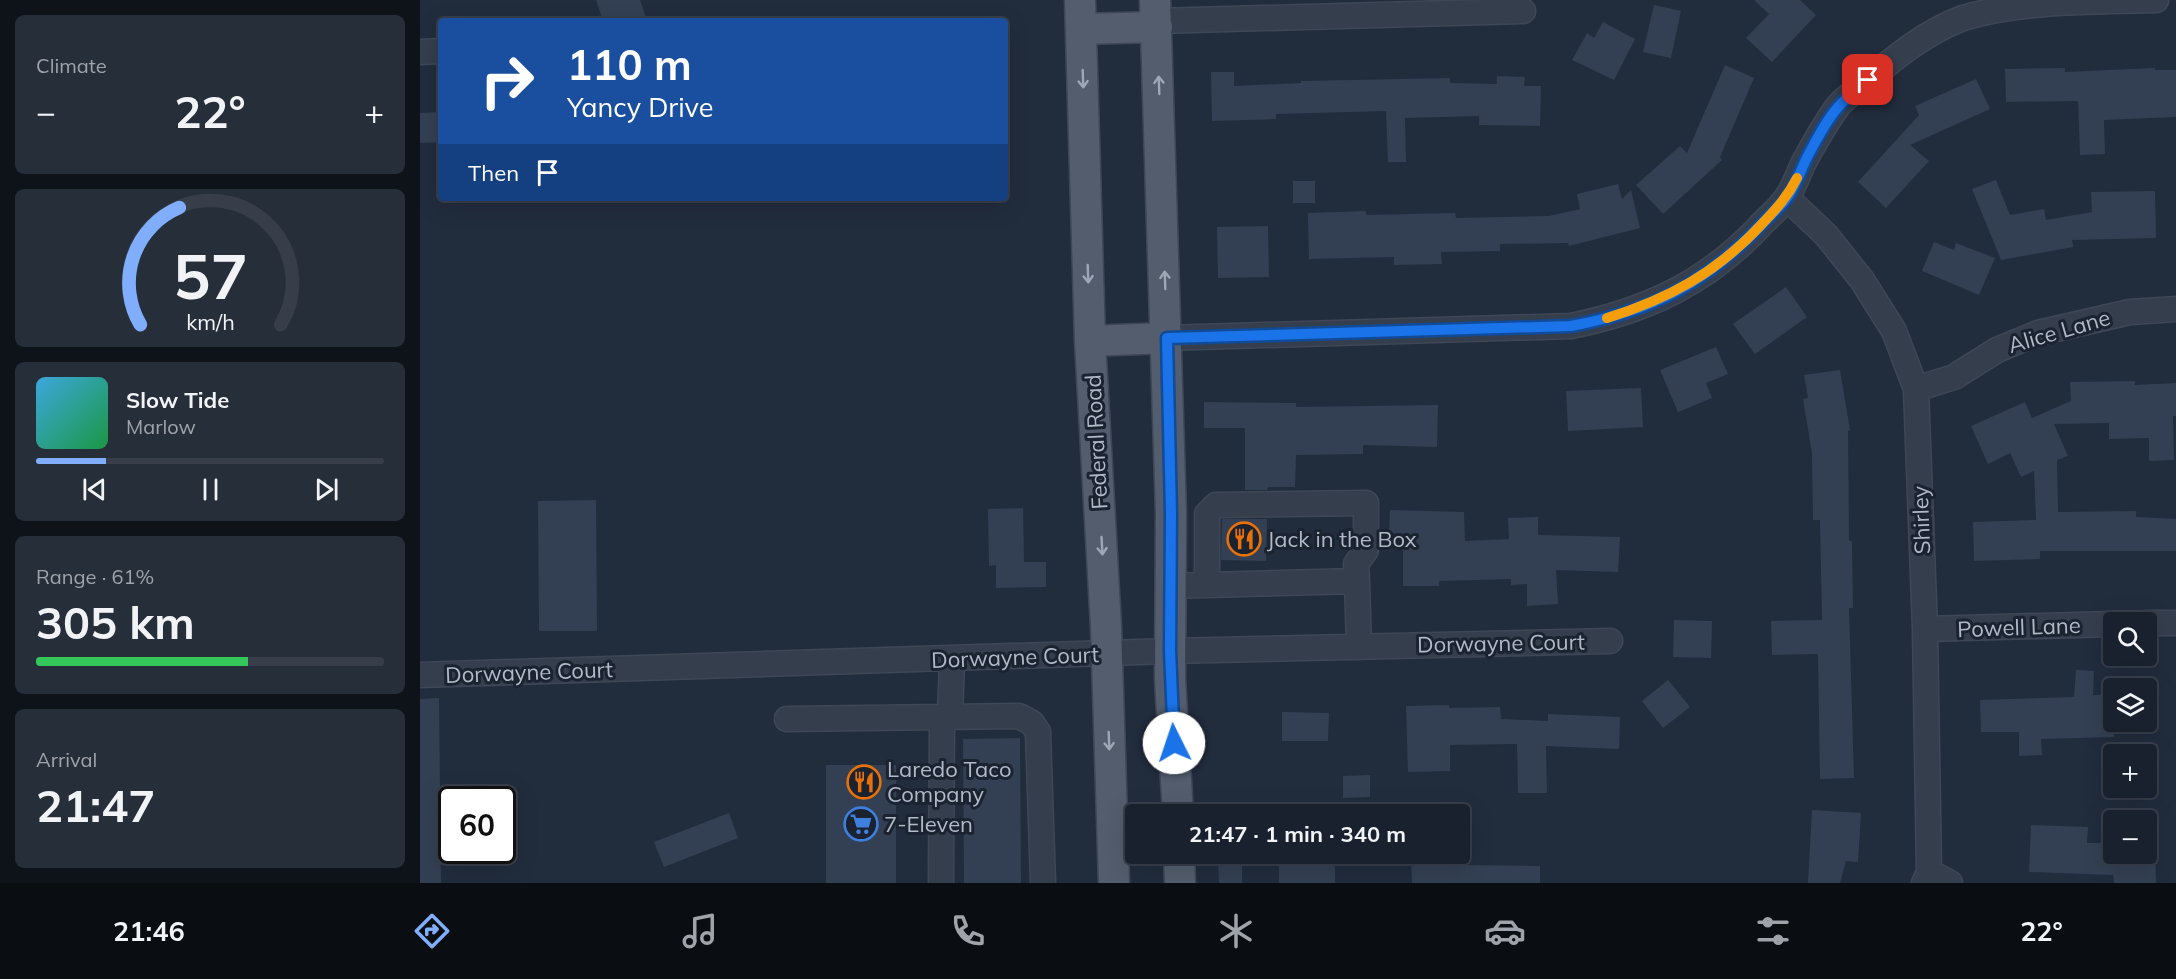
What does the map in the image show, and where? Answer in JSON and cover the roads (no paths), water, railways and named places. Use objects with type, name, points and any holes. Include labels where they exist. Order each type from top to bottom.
[{"type":"main road","points":[[1081,14],[1156,16],[1171,514],[1170,651],[1178,804]]},
{"type":"main road","name":"Federal Road","points":[[1081,14],[1090,341],[1106,653],[1114,883]]},
{"type":"main road","points":[[1090,341],[1167,338]]},
{"type":"main road","points":[[1179,864],[1180,883]]},
{"type":"street","points":[[1167,338],[1571,326],[1602,320],[1660,300],[1713,269],[1737,250],[1787,198],[1811,149],[1839,105],[1898,55],[1930,33],[1962,18],[1998,8],[2034,3],[2156,0]]},
{"type":"street","points":[[1156,16],[1277,9],[1523,11]]},
{"type":"street","points":[[420,52],[438,51]]},
{"type":"street","name":"Shirley","points":[[1787,198],[1826,235],[1862,280],[1894,331],[1916,389],[1925,629],[1927,877]]},
{"type":"street","name":"Alice Lane","points":[[1916,389],[1954,377],[1997,350],[2038,333],[2130,312],[2176,309]]},
{"type":"street","points":[[1171,514],[1207,514],[1216,505],[1359,503],[1366,550],[1356,564],[1359,647]]},
{"type":"street","points":[[1207,514],[1208,585]]},
{"type":"street","points":[[1170,586],[1357,581]]},
{"type":"street","points":[[2157,623],[2176,622]]},
{"type":"street","name":"Powell Lane","points":[[1925,629],[2103,624]]},
{"type":"street","name":"Dorwayne Court","points":[[420,675],[1170,651],[1610,641]]},
{"type":"street","points":[[941,883],[946,718],[952,659]]},
{"type":"street","points":[[787,719],[1019,716],[1032,723],[1038,732],[1043,883]]},
{"type":"street","points":[[1927,877],[1950,883]]},
{"type":"place","name":"Jack in the Box","points":[[1244,539]]},
{"type":"place","name":"Laredo Taco Company","points":[[864,782]]},
{"type":"place","name":"7-Eleven","points":[[861,824]]}]
